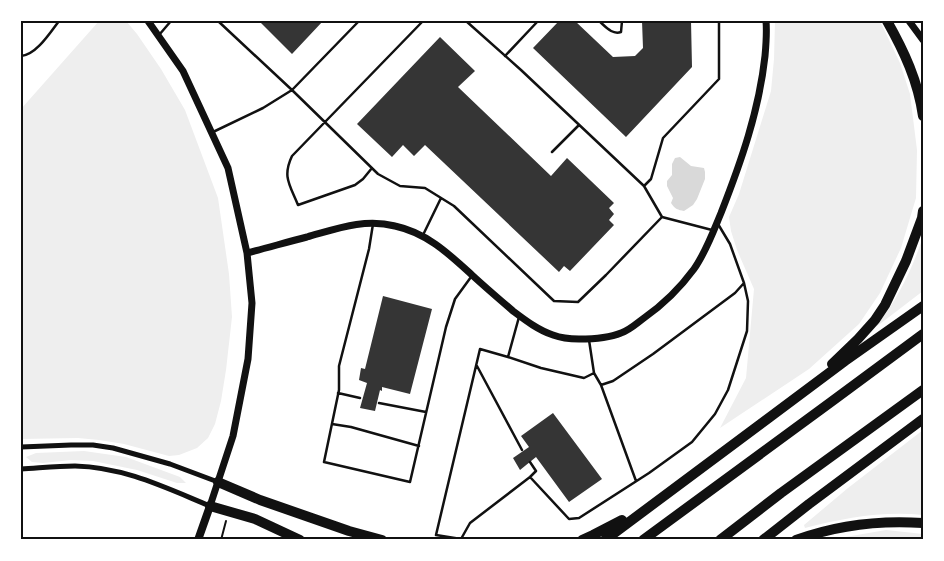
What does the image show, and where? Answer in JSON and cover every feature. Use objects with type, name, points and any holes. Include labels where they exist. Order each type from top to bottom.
[{"type":"highway","points":[[887,21],[914,76],[923,116]]},
{"type":"highway","points":[[778,412],[845,352],[875,320],[906,261],[923,211]]},
{"type":"highway","points":[[605,540],[845,361],[923,306]]},
{"type":"highway","points":[[643,540],[923,334]]},
{"type":"highway","points":[[720,540],[781,493],[923,390]]},
{"type":"highway","points":[[763,540],[923,419]]},
{"type":"highway","points":[[582,540],[616,524],[693,475]]},
{"type":"highway","points":[[218,482],[260,500],[349,531],[382,540]]},
{"type":"highway","points":[[210,506],[255,519],[300,540]]},
{"type":"highway","points":[[796,540],[831,529],[856,524],[888,522],[923,523]]},
{"type":"main road","points":[[198,540],[210,506]]},
{"type":"street","points":[[21,469],[75,466],[122,472],[210,506],[234,436],[248,359],[252,303],[247,253],[228,168],[183,71],[148,21]]},
{"type":"street","points":[[247,253],[352,224],[394,225],[423,235],[452,256],[530,324],[551,335],[564,338],[589,339],[622,333],[658,308],[679,288],[695,267],[708,244],[734,180],[758,100],[763,76],[766,21]]},
{"type":"street","points":[[909,21],[923,40]]},
{"type":"street","points":[[21,446],[93,445],[113,448],[170,464],[218,482]]},
{"type":"lane","points":[[21,56],[29,54],[36,49],[59,21]]},
{"type":"lane","points":[[158,36],[172,21]]},
{"type":"lane","points":[[218,21],[378,174],[400,186],[425,188],[454,206],[554,301],[578,302],[662,217]]},
{"type":"lane","points":[[212,133],[263,108],[292,90],[360,21]]},
{"type":"lane","points":[[372,168],[355,185],[298,204],[287,178],[288,165],[292,156],[423,21]]},
{"type":"lane","points":[[466,21],[506,56],[644,186],[662,217],[713,230]]},
{"type":"lane","points":[[506,56],[538,21]]},
{"type":"lane","points":[[599,21],[616,34],[621,32],[622,21]]},
{"type":"lane","points":[[644,186],[651,179],[663,138],[720,80],[719,21]]},
{"type":"lane","points":[[552,152],[579,125]]},
{"type":"lane","points":[[423,235],[441,198]]},
{"type":"lane","points":[[530,477],[569,519],[579,518],[692,442],[714,414],[728,390],[747,331],[748,301],[744,283],[730,244],[717,222]]},
{"type":"lane","points":[[373,223],[369,249],[339,366],[338,393],[324,462],[410,482],[446,327],[455,299],[473,275]]},
{"type":"lane","points":[[601,385],[613,381],[653,354],[735,293],[744,283]]},
{"type":"lane","points":[[508,357],[520,316]]},
{"type":"lane","points":[[589,339],[594,373],[601,385],[636,481]]},
{"type":"lane","points":[[530,462],[536,471],[470,523],[461,539],[436,535],[480,349],[541,368],[584,378],[594,373]]},
{"type":"lane","points":[[476,365],[522,450]]},
{"type":"lane","points":[[338,393],[360,398]]},
{"type":"lane","points":[[379,403],[426,412]]},
{"type":"lane","points":[[332,424],[351,427],[418,446]]},
{"type":"path","points":[[221,540],[226,521]]},
{"type":"shaded area","points":[[99,21],[126,21],[161,69],[185,110],[218,198],[229,274],[232,317],[226,370],[215,424],[208,438],[197,448],[179,455],[169,456],[124,444],[99,440],[78,438],[21,439],[21,109]]},
{"type":"shaded area","points":[[775,21],[880,21],[900,63],[910,94],[917,150],[916,198],[901,248],[880,293],[859,324],[809,369],[720,428],[746,378],[754,289],[737,250],[729,217],[739,194],[771,91]]},
{"type":"shaded area","points":[[680,157],[691,166],[704,168],[705,172],[705,179],[697,199],[693,205],[684,211],[677,209],[671,203],[673,198],[667,186],[667,181],[672,175],[672,164],[675,158]]},
{"type":"shaded area","points":[[923,237],[923,291],[876,327],[891,306],[903,284]]},
{"type":"shaded area","points":[[923,430],[923,515],[893,514],[864,516],[805,528],[804,525],[848,488]]},
{"type":"shaded area","points":[[84,451],[126,457],[180,477],[186,483],[177,483],[137,470],[93,461],[71,460],[43,463],[32,462],[26,457],[36,453]]},
{"type":"shaded area","points":[[886,530],[923,534],[923,540],[828,540]]},
{"type":"building","points":[[259,21],[323,21],[292,54]]},
{"type":"building","points":[[559,21],[575,21],[613,57],[635,56],[643,48],[642,21],[691,21],[692,67],[626,137],[533,48]]},
{"type":"building","points":[[440,37],[475,71],[458,87],[551,176],[567,158],[614,203],[609,208],[614,214],[609,220],[614,225],[570,271],[564,266],[559,272],[425,145],[414,156],[403,145],[392,157],[357,124]]},
{"type":"building","points":[[383,296],[432,309],[410,394],[382,387],[375,411],[360,408],[367,383],[359,380],[361,368],[365,369]]},
{"type":"building","points":[[553,413],[602,479],[569,502],[536,457],[520,470],[513,458],[529,447],[521,436]]}]
